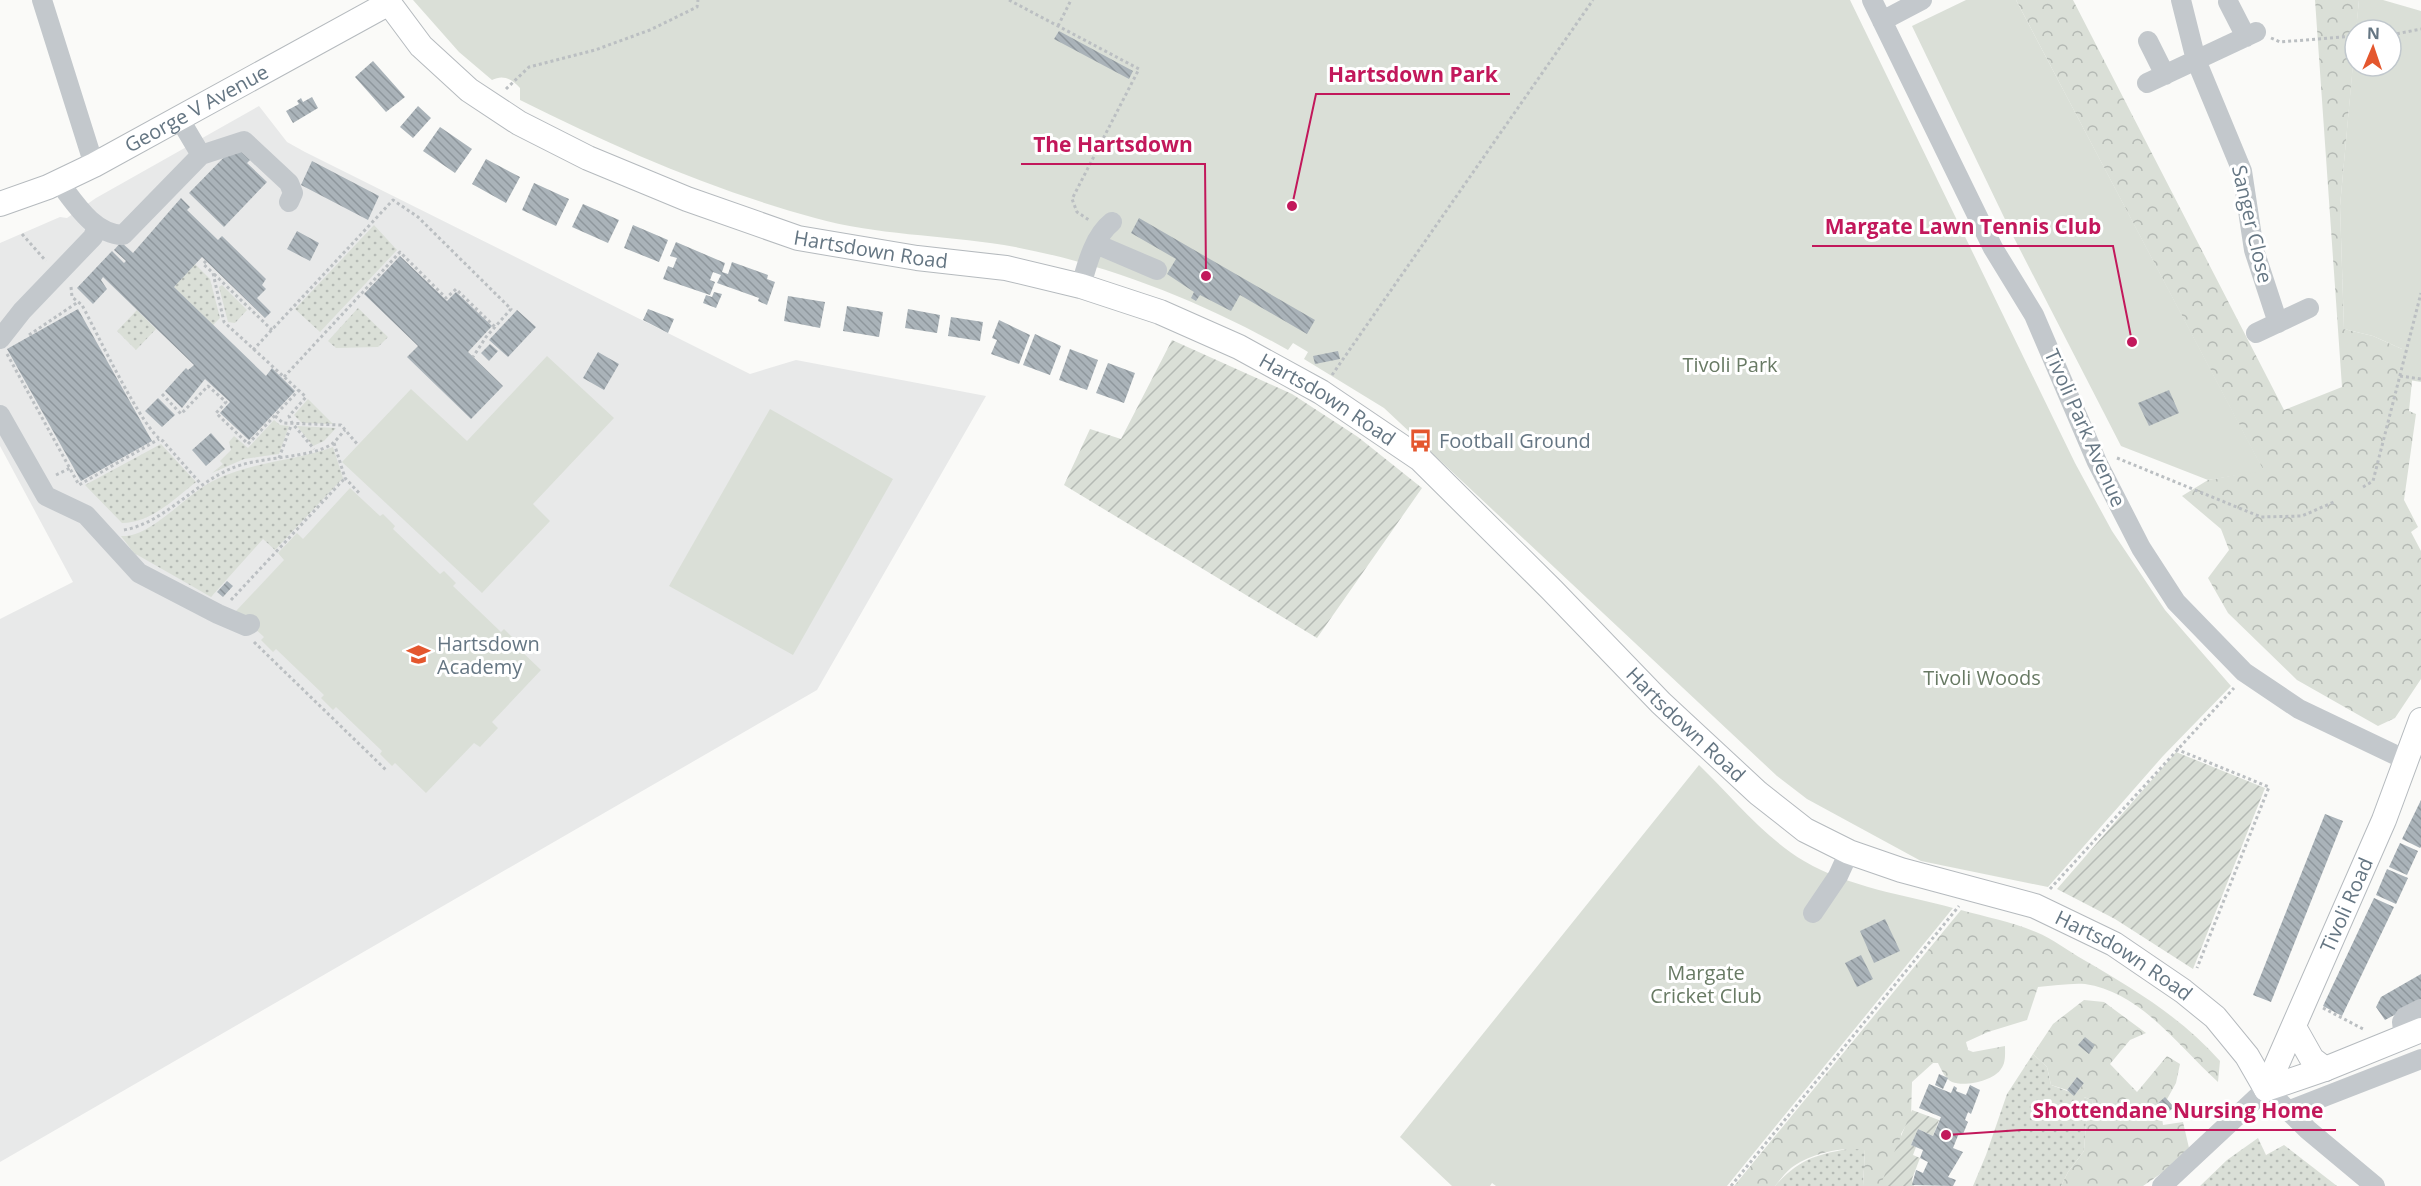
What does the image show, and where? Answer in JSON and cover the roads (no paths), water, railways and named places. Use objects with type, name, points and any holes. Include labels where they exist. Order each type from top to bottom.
[{"type":"main road","name":"George V Avenue","points":[[0,204],[58,182],[94,165],[387,2]]},
{"type":"main road","name":"Hartsdown Road","points":[[387,2],[421,46],[446,71],[493,107],[588,158],[687,199],[798,238],[917,258],[1006,268],[1081,286],[1160,312],[1239,347],[1321,392],[1420,459],[1552,590],[1661,703],[1758,793],[1805,830],[1850,852],[1901,870],[2035,906],[2114,944],[2183,991],[2226,1028],[2266,1089]]},
{"type":"main road","name":"Tivoli Road","points":[[2266,1089],[2384,820],[2421,720]]},
{"type":"main road","points":[[2294,1027],[2312,1059],[2325,1069]]},
{"type":"main road","points":[[2266,1089],[2325,1069],[2413,1034]]},
{"type":"street","points":[[42,0],[94,165]]},
{"type":"street","name":"Tivoli Park Avenue","points":[[1872,0],[1993,248],[2034,315],[2097,462],[2141,548],[2176,602],[2244,672],[2299,709],[2406,760]]},
{"type":"street","points":[[1882,21],[1922,0]]},
{"type":"street","name":"Sanger Close","points":[[2181,0],[2196,60],[2242,171],[2254,250],[2278,323]]},
{"type":"street","points":[[2148,41],[2156,79],[2251,34],[2228,2]]},
{"type":"street","points":[[179,118],[201,155]]},
{"type":"street","points":[[58,182],[97,226],[110,235],[123,235],[201,155],[244,141],[289,183],[293,193],[289,202]]},
{"type":"street","points":[[2,344],[22,311],[93,237],[97,226]]},
{"type":"street","points":[[1081,286],[1104,232],[1157,270]]},
{"type":"street","points":[[2256,333],[2309,308]]},
{"type":"street","points":[[0,415],[46,496],[86,515],[139,573],[218,614],[243,623]]},
{"type":"street","points":[[1814,914],[1850,852]]},
{"type":"street","points":[[2413,1034],[2402,1022],[2405,1017],[2421,1008]]},
{"type":"street","points":[[2290,1110],[2421,1059]]},
{"type":"street","points":[[2162,1186],[2266,1089],[2308,1130],[2375,1186]]},
{"type":"place","name":"Hartsdown Park","points":[[1292,206]]},
{"type":"place","name":"The Hartsdown","points":[[1206,276]]},
{"type":"place","name":"Margate Lawn Tennis Club","points":[[2132,342]]},
{"type":"place","name":"Football Ground","points":[[1421,441]]},
{"type":"place","name":"Hartsdown Academy","points":[[419,655]]},
{"type":"place","name":"Shottendane Nursing Home","points":[[1946,1135]]},
{"type":"park label","name":"Tivoli Park","points":[[1730,365]]},
{"type":"park label","name":"Tivoli Woods","points":[[1982,678]]},
{"type":"park label","name":"Margate Cricket Club","points":[[1706,984]]}]
